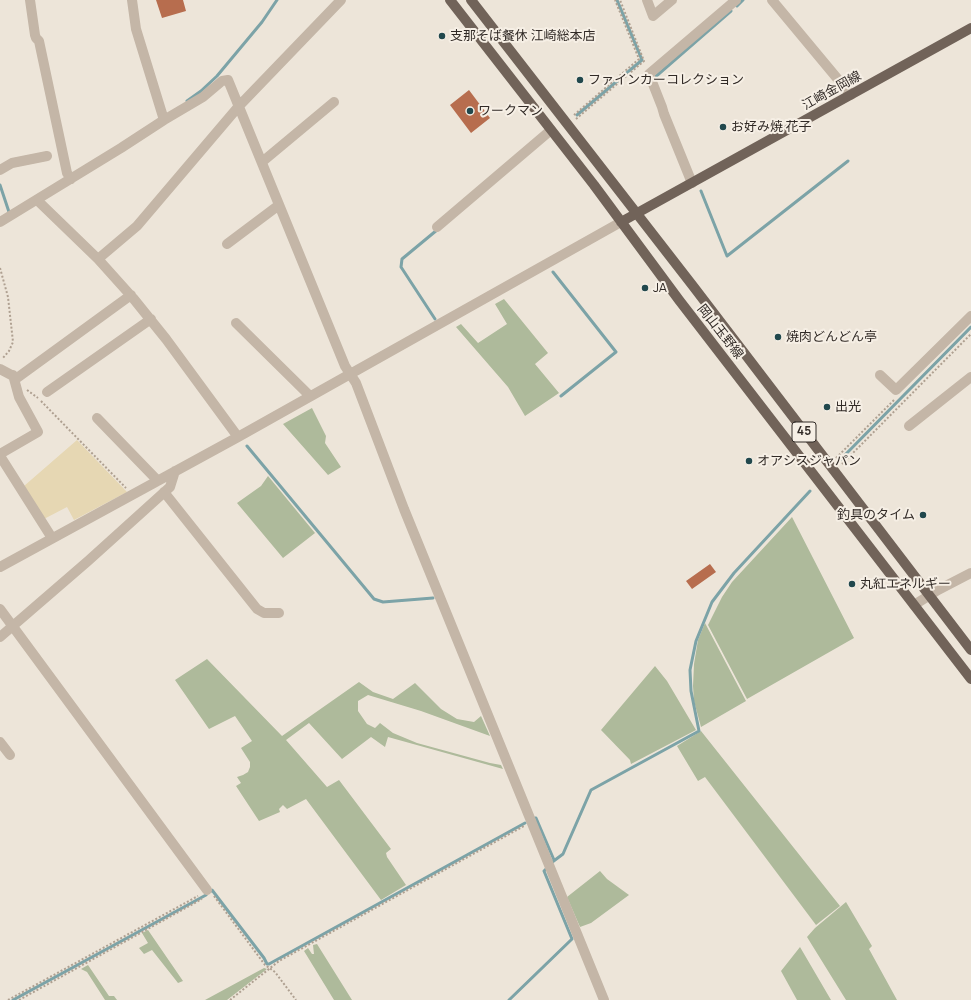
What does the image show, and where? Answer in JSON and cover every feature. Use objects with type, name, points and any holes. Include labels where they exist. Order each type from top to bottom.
[{"type":"main road","name":"岡山玉野線","points":[[450,0],[594,185],[971,680]]},
{"type":"main road","name":"岡山玉野線","points":[[471,0],[698,293],[971,650]]},
{"type":"main road","name":"江崎金岡線","points":[[621,222],[971,28]]},
{"type":"street","points":[[30,0],[35,35],[39,41],[69,177]]},
{"type":"street","points":[[132,0],[136,29],[163,118]]},
{"type":"street","points":[[98,259],[137,226],[239,106],[340,0]]},
{"type":"street","points":[[647,0],[653,16],[672,0]]},
{"type":"street","points":[[692,183],[664,114],[650,74],[736,0]]},
{"type":"street","points":[[772,0],[851,95]]},
{"type":"street","points":[[0,222],[37,200],[69,177],[122,148],[163,118],[203,97],[222,81],[228,80],[342,359],[356,383],[404,509],[604,1000]]},
{"type":"street","points":[[262,162],[334,102]]},
{"type":"street","points":[[436,227],[551,130]]},
{"type":"street","points":[[0,170],[12,164],[47,156]]},
{"type":"street","points":[[37,200],[98,259],[131,295],[151,319],[238,436]]},
{"type":"street","points":[[227,244],[279,205]]},
{"type":"street","points":[[0,566],[133,495],[621,222]]},
{"type":"street","points":[[15,377],[131,295]]},
{"type":"street","points":[[880,375],[896,390],[971,316]]},
{"type":"street","points":[[47,392],[151,319]]},
{"type":"street","points":[[236,323],[310,396]]},
{"type":"street","points":[[0,369],[15,377]]},
{"type":"street","points":[[15,377],[19,397],[38,432],[0,455],[52,538]]},
{"type":"street","points":[[909,426],[971,377]]},
{"type":"street","points":[[97,418],[158,481]]},
{"type":"street","points":[[0,637],[128,526],[170,487],[176,471]]},
{"type":"street","points":[[164,492],[257,609],[264,613],[279,613]]},
{"type":"street","points":[[914,606],[971,572]]},
{"type":"street","points":[[0,609],[209,891]]},
{"type":"street","points":[[0,742],[10,755]]},
{"type":"path","points":[[574,115],[639,59],[614,0]]},
{"type":"path","points":[[576,119],[644,61],[620,0]]},
{"type":"path","points":[[0,268],[8,297],[13,342],[9,351],[0,361]]},
{"type":"path","points":[[841,465],[971,334]]},
{"type":"path","points":[[15,377],[18,383],[34,394],[133,495]]},
{"type":"path","points":[[836,458],[898,396]]},
{"type":"path","points":[[230,1000],[285,958],[532,822]]},
{"type":"path","points":[[209,891],[296,1000]]},
{"type":"path","points":[[8,1000],[209,891]]},
{"type":"path","points":[[19,1000],[209,891]]},
{"type":"green space","points":[[504,299],[548,353],[535,364],[559,393],[525,416],[508,387],[456,327],[461,324],[478,343],[507,324],[495,304]]},
{"type":"green space","points":[[312,408],[326,436],[325,443],[341,467],[328,475],[283,424]]},
{"type":"green space","points":[[268,476],[315,533],[283,558],[237,503],[261,486]]},
{"type":"green space","points":[[792,517],[854,638],[747,699],[708,625],[722,597],[732,582]]},
{"type":"green space","points":[[705,623],[746,701],[701,727],[694,701],[693,686],[694,664],[698,640]]},
{"type":"green space","points":[[207,659],[282,736],[359,682],[373,692],[393,699],[415,683],[441,709],[457,719],[474,722],[481,716],[490,736],[421,711],[368,695],[358,701],[358,711],[367,724],[375,728],[380,723],[393,733],[417,743],[501,765],[503,769],[388,737],[385,747],[371,737],[342,759],[309,723],[286,740],[327,787],[339,780],[391,849],[386,853],[387,857],[406,885],[381,900],[306,799],[287,809],[283,805],[279,809],[280,812],[259,821],[236,786],[241,783],[237,777],[248,772],[250,767],[250,762],[241,748],[252,741],[235,716],[209,729],[175,680]]},
{"type":"green space","points":[[655,666],[667,681],[696,730],[631,764],[630,760],[601,730]]},
{"type":"green space","points":[[701,731],[840,906],[816,925],[705,777],[698,781],[677,746]]},
{"type":"green space","points":[[600,871],[607,879],[629,895],[591,923],[580,927],[567,897]]},
{"type":"green space","points":[[846,902],[872,946],[869,949],[897,1000],[846,1000],[807,937],[815,928]]},
{"type":"green space","points":[[148,930],[183,981],[178,983],[152,950],[144,954],[139,948],[148,943],[142,933]]},
{"type":"green space","points":[[317,944],[352,1000],[334,1000],[304,951],[308,948],[312,954],[314,954],[313,945]]},
{"type":"green space","points":[[800,947],[831,1000],[797,1000],[781,971]]},
{"type":"green space","points":[[88,965],[109,996],[114,996],[117,1000],[105,1000],[87,972],[81,969]]},
{"type":"green space","points":[[264,968],[267,969],[227,1000],[205,1000]]},
{"type":"sand","points":[[77,440],[127,492],[74,520],[67,507],[44,519],[24,486]]},
{"type":"building","points":[[156,0],[183,0],[186,11],[162,18]]},
{"type":"building","points":[[469,90],[490,118],[471,133],[450,105]]},
{"type":"building","points":[[710,564],[716,572],[692,589],[686,581]]},
{"type":"waterway","points":[[187,101],[201,91],[217,76],[262,22],[277,0]]},
{"type":"waterway","points":[[577,115],[642,60],[617,0]]},
{"type":"waterway","points":[[737,6],[743,0]]},
{"type":"waterway","points":[[654,80],[654,78],[731,11]]},
{"type":"waterway","points":[[701,191],[727,256],[848,161]]},
{"type":"waterway","points":[[0,185],[9,212]]},
{"type":"waterway","points":[[435,319],[401,267],[402,259],[437,230]]},
{"type":"waterway","points":[[553,272],[616,352],[561,396]]},
{"type":"waterway","points":[[841,459],[971,327]]},
{"type":"waterway","points":[[247,446],[374,599],[383,602],[433,598]]},
{"type":"waterway","points":[[551,863],[563,854],[591,790],[699,731],[691,691],[690,670],[696,641],[712,602],[734,573],[810,491]]},
{"type":"waterway","points":[[535,818],[554,860]]},
{"type":"waterway","points":[[211,891],[212,890],[267,964],[269,964],[525,823]]},
{"type":"waterway","points":[[509,1000],[572,939],[544,871],[547,868]]},
{"type":"waterway","points":[[13,1000],[206,895]]},
{"type":"place","name":"支那そば餐休 江崎総本店","points":[[442,36]]},
{"type":"place","name":"ファインカーコレクション","points":[[580,80]]},
{"type":"place","name":"ワークマン","points":[[470,111]]},
{"type":"place","name":"お好み焼 花子","points":[[723,127]]},
{"type":"place","name":"JA","points":[[645,288]]},
{"type":"place","name":"焼肉どんどん亭","points":[[778,337]]},
{"type":"place","name":"出光","points":[[827,407]]},
{"type":"place","name":"オアシスジャパン","points":[[749,461]]},
{"type":"place","name":"釣具のタイム","points":[[923,515]]},
{"type":"place","name":"丸紅エネルギー","points":[[852,584]]}]
